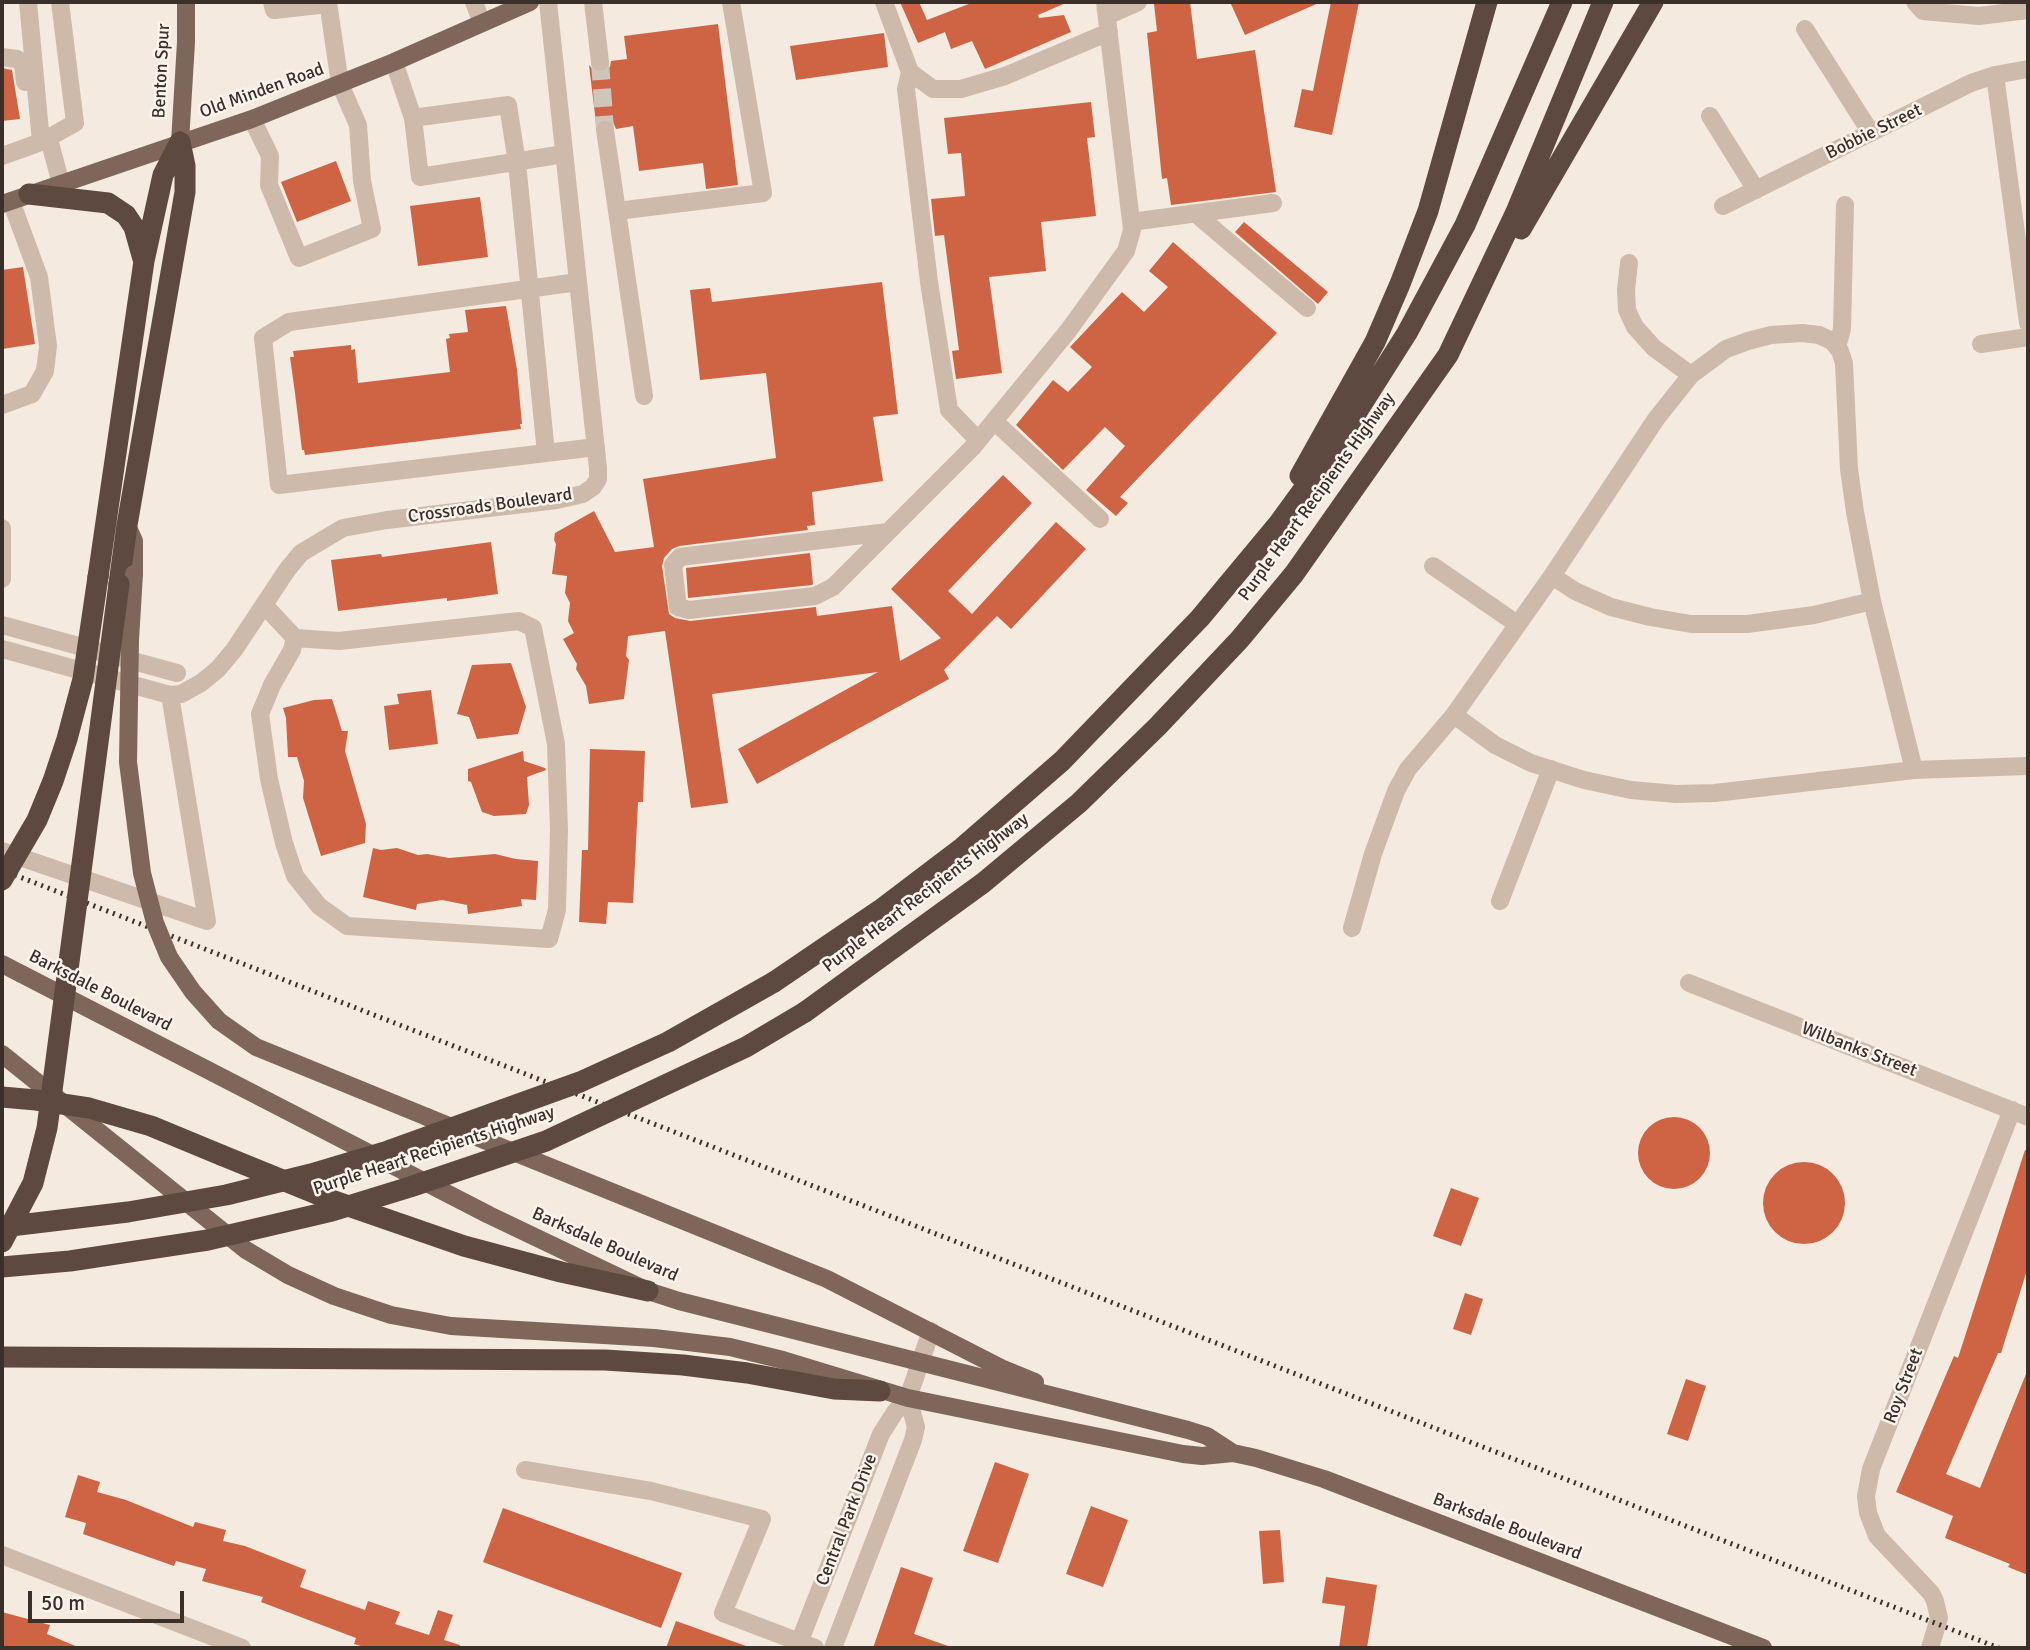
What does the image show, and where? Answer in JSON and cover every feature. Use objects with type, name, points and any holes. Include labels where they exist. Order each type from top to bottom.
[{"type":"highway","points":[[1279,523],[1306,464],[1375,342],[1400,284],[1428,211],[1487,2]]},
{"type":"highway","name":"Purple Heart Recipients Highway","points":[[2,1227],[114,1214],[226,1195],[311,1174],[388,1151],[580,1082],[668,1042],[774,982],[880,910],[952,855],[1062,761],[1200,618],[1279,523],[1351,423],[1407,333],[1465,225],[1562,2]]},
{"type":"highway","name":"Purple Heart Recipients Highway","points":[[2,1267],[70,1261],[220,1237],[332,1211],[545,1141],[736,1052],[805,1012],[983,883],[1079,803],[1158,726],[1240,639],[1294,573],[1448,355],[1516,212],[1603,2]]},
{"type":"highway","points":[[1448,355],[1653,2]]},
{"type":"highway","points":[[2,880],[37,820],[53,781],[83,679],[144,261],[163,175],[180,142]]},
{"type":"highway","points":[[2,1242],[33,1183],[47,1128],[127,579],[127,525],[185,192],[185,166],[180,142]]},
{"type":"highway","points":[[14,200],[108,203],[126,215],[134,227],[144,261]]},
{"type":"highway","points":[[2,1097],[89,1108],[151,1126],[334,1201],[464,1246],[561,1272],[648,1291]]},
{"type":"highway","points":[[2,1357],[605,1360],[683,1365],[747,1373],[834,1389],[880,1391]]},
{"type":"main road","name":"Benton Spur","points":[[180,142],[186,2]]},
{"type":"main road","name":"Old Minden Road","points":[[14,200],[252,119],[394,62],[530,2]]},
{"type":"main road","points":[[127,579],[130,640],[128,762],[142,873],[155,923],[169,957],[193,992],[219,1021],[256,1047],[827,1279],[1001,1368],[1113,1411]]},
{"type":"main road","name":"Barksdale Boulevard","points":[[2,964],[489,1215],[648,1291],[1207,1436],[1233,1453],[1324,1479],[1763,1648]]},
{"type":"main road","name":"Barksdale Boulevard","points":[[2,1054],[246,1250],[288,1275],[334,1296],[391,1315],[450,1326],[654,1338],[730,1347],[783,1360],[908,1398],[1183,1454],[1202,1456],[1233,1453]]},
{"type":"street","points":[[27,2],[17,55],[41,142],[61,184]]},
{"type":"street","points":[[2,156],[41,142],[75,123],[60,2]]},
{"type":"street","points":[[252,119],[270,156],[269,185],[299,258],[372,229],[362,181],[358,125],[340,84],[328,3],[274,10],[272,2]]},
{"type":"street","points":[[474,2],[482,23]]},
{"type":"street","name":"Crossroads Boulevard","points":[[176,695],[201,683],[218,669],[301,554],[343,528],[387,520],[557,500],[583,494],[593,487],[598,479],[548,2]]},
{"type":"street","points":[[593,2],[600,62]]},
{"type":"street","points":[[617,211],[762,193],[731,2]]},
{"type":"street","points":[[884,2],[910,72],[933,89],[961,89],[1006,76],[1138,2]]},
{"type":"street","points":[[1915,2],[1923,11],[1979,16],[2028,10]]},
{"type":"street","points":[[888,532],[680,556],[673,565],[678,607],[689,610],[816,596],[833,587],[888,532],[978,440],[1068,331],[1126,251],[1132,230],[1107,17]]},
{"type":"street","points":[[1805,29],[1871,133]]},
{"type":"street","points":[[394,62],[412,118],[420,177],[564,154]]},
{"type":"street","name":"Bobbie Street","points":[[1724,206],[1971,83],[2028,69]]},
{"type":"street","points":[[910,72],[906,89],[929,282],[949,410],[978,440]]},
{"type":"street","points":[[1995,75],[2028,323]]},
{"type":"street","points":[[412,118],[508,105],[517,163],[546,453]]},
{"type":"street","points":[[1710,116],[1756,190]]},
{"type":"street","points":[[605,130],[644,396]]},
{"type":"street","points":[[2,405],[32,394],[45,371],[48,346],[39,277],[14,200]]},
{"type":"street","points":[[1131,222],[1273,203]]},
{"type":"street","points":[[1837,347],[1842,329],[1845,205]]},
{"type":"street","points":[[1196,214],[1307,308]]},
{"type":"street","points":[[1629,263],[1627,310],[1635,327],[1654,348],[1690,375]]},
{"type":"street","points":[[578,282],[289,322],[263,338],[279,485],[596,447]]},
{"type":"street","points":[[1352,928],[1373,854],[1396,791],[1408,769],[1454,715],[1552,576],[1656,419],[1690,375],[1726,349],[1748,341],[1771,335],[1819,335],[1832,341],[1844,363],[1849,469],[1872,601],[1914,770]]},
{"type":"street","points":[[1981,344],[2028,337]]},
{"type":"street","points":[[994,421],[1100,519]]},
{"type":"street","points":[[2,528],[2,579]]},
{"type":"street","points":[[1433,566],[1517,624]]},
{"type":"street","points":[[1552,576],[1575,591],[1611,607],[1691,624],[1748,624],[1814,615],[1872,601]]},
{"type":"street","points":[[265,606],[295,638],[339,641],[519,621],[533,628],[556,744],[559,830],[557,910],[549,939],[347,926],[319,906],[295,876],[284,843],[269,779],[260,714],[272,685],[292,650],[295,638]]},
{"type":"street","points":[[2,625],[177,673]]},
{"type":"street","points":[[2,649],[176,695],[207,921],[2,851]]},
{"type":"street","points":[[1454,715],[1495,745],[1531,763],[1584,780],[1631,790],[1676,794],[1715,793],[1914,770],[2028,766]]},
{"type":"street","points":[[1500,901],[1551,769]]},
{"type":"street","name":"Wilbanks Street","points":[[1689,983],[2020,1113]]},
{"type":"street","name":"Roy Street","points":[[1930,1648],[1939,1618],[1935,1601],[1877,1536],[1868,1514],[1866,1496],[1871,1469],[2020,1113]]},
{"type":"street","name":"Central Park Drive","points":[[804,1646],[881,1434],[908,1398],[931,1331]]},
{"type":"street","name":"Central Park Drive","points":[[833,1648],[913,1440],[916,1427],[908,1398]]},
{"type":"street","points":[[526,1471],[651,1491],[762,1519],[723,1613],[804,1646]]},
{"type":"street","points":[[865,1477],[894,1487]]},
{"type":"street","points":[[2,1555],[242,1648]]},
{"type":"building","points":[[900,2],[919,2],[927,20],[974,2],[1068,2],[1038,15],[1039,18],[1064,15],[1071,32],[985,69],[972,41],[951,49],[945,32],[918,43]]},
{"type":"building","points":[[1190,2],[1197,59],[1255,50],[1276,192],[1171,205],[1167,178],[1162,179],[1147,33],[1157,31],[1154,4]]},
{"type":"building","points":[[1230,2],[1321,2],[1245,35]]},
{"type":"building","points":[[1331,2],[1359,2],[1332,135],[1294,127],[1302,89],[1313,91]]},
{"type":"building","points":[[718,24],[738,185],[706,189],[703,163],[639,171],[633,126],[616,129],[613,122],[604,119],[596,123],[589,65],[595,72],[602,73],[610,67],[611,61],[627,59],[624,36]]},
{"type":"building","points":[[884,33],[888,67],[796,80],[790,46]]},
{"type":"building","points":[[2,68],[12,70],[20,119],[2,121]]},
{"type":"building","points":[[1091,102],[1095,137],[1087,138],[1096,216],[1041,222],[1046,271],[989,277],[1002,373],[956,379],[952,351],[959,350],[944,235],[935,236],[931,199],[965,196],[961,153],[948,154],[944,118]]},
{"type":"building","points":[[336,161],[351,201],[297,222],[281,182]]},
{"type":"building","points":[[480,197],[488,257],[418,266],[410,206]]},
{"type":"building","points":[[1244,222],[1328,292],[1318,304],[1235,232]]},
{"type":"building","points":[[1173,242],[1277,333],[1120,497],[1128,503],[1116,516],[1086,490],[1125,446],[1105,427],[1063,470],[1016,425],[1053,380],[1068,392],[1092,367],[1070,347],[1122,292],[1144,312],[1168,287],[1149,271]]},
{"type":"building","points":[[23,267],[35,344],[2,349],[2,270]]},
{"type":"building","points":[[882,282],[898,414],[873,417],[883,481],[812,492],[815,525],[807,526],[808,530],[672,549],[664,558],[662,566],[669,614],[690,621],[816,607],[817,616],[892,606],[900,661],[941,638],[891,589],[1003,475],[1032,503],[948,591],[972,614],[1056,522],[1086,549],[1011,629],[997,616],[944,670],[949,679],[757,784],[738,749],[878,672],[712,694],[728,803],[691,808],[665,631],[628,636],[626,656],[629,660],[624,699],[589,704],[586,686],[563,639],[574,633],[568,621],[570,603],[565,593],[567,576],[552,574],[555,533],[594,511],[615,552],[654,547],[643,479],[776,458],[766,373],[700,380],[690,290],[710,288],[712,302]]},
{"type":"building","points":[[506,306],[517,370],[521,429],[305,455],[302,450],[290,357],[294,357],[293,351],[351,345],[351,350],[355,349],[358,383],[450,372],[446,339],[450,338],[449,334],[468,332],[465,310]]},
{"type":"building","points":[[491,542],[498,594],[338,611],[331,560],[381,554],[382,557]]},
{"type":"building","points":[[810,553],[812,585],[688,598],[686,568]]},
{"type":"building","points":[[511,663],[526,707],[518,734],[477,739],[469,717],[457,714],[472,665]]},
{"type":"building","points":[[431,690],[438,744],[389,750],[384,706],[399,704],[397,694]]},
{"type":"building","points":[[332,699],[342,731],[348,731],[345,751],[366,824],[365,843],[321,856],[303,798],[304,781],[297,757],[288,757],[283,708],[314,700]]},
{"type":"building","points":[[590,749],[645,751],[643,802],[638,802],[633,903],[608,902],[606,924],[579,922],[582,850],[588,850]]},
{"type":"building","points":[[523,751],[524,761],[546,770],[527,777],[529,805],[526,814],[494,816],[482,812],[471,782],[468,781],[468,769]]},
{"type":"building","points":[[373,848],[397,848],[418,855],[449,858],[495,854],[538,861],[536,900],[521,899],[522,906],[468,914],[467,905],[442,900],[417,904],[416,910],[363,897]]},
{"type":"building","points":[[1674,1117],[1694,1123],[1704,1133],[1710,1153],[1704,1173],[1694,1183],[1674,1189],[1654,1183],[1644,1173],[1638,1153],[1644,1133],[1654,1123]]},
{"type":"building","points":[[2025,1150],[2028,1151],[2028,1267],[2001,1353],[1998,1353],[1946,1474],[1980,1488],[2028,1369],[2028,1575],[2008,1567],[2010,1564],[1945,1538],[1953,1516],[1896,1492],[1954,1356],[1958,1358]]},
{"type":"building","points":[[1804,1162],[1820,1165],[1833,1174],[1842,1187],[1845,1203],[1842,1219],[1833,1232],[1820,1241],[1804,1244],[1788,1241],[1775,1232],[1766,1219],[1763,1203],[1766,1187],[1775,1174],[1788,1165]]},
{"type":"building","points":[[1451,1188],[1479,1198],[1461,1246],[1433,1236]]},
{"type":"building","points":[[1465,1293],[1483,1299],[1471,1335],[1453,1329]]},
{"type":"building","points":[[1686,1379],[1706,1386],[1688,1441],[1667,1434]]},
{"type":"building","points":[[995,1462],[1029,1474],[998,1563],[963,1551]]},
{"type":"building","points":[[78,1475],[100,1482],[97,1492],[126,1500],[193,1527],[195,1522],[226,1530],[223,1541],[245,1546],[306,1570],[300,1587],[365,1610],[368,1601],[400,1612],[395,1624],[429,1635],[438,1610],[453,1615],[444,1640],[460,1645],[459,1648],[368,1648],[354,1644],[356,1638],[261,1602],[263,1597],[202,1581],[206,1569],[176,1561],[174,1566],[83,1534],[86,1523],[65,1517]]},
{"type":"building","points":[[1091,1506],[1128,1520],[1103,1587],[1066,1574]]},
{"type":"building","points":[[503,1508],[682,1573],[661,1628],[483,1562]]},
{"type":"building","points":[[1280,1530],[1284,1582],[1263,1584],[1259,1531]]},
{"type":"building","points":[[901,1567],[933,1578],[914,1634],[948,1646],[947,1648],[873,1648]]},
{"type":"building","points":[[1326,1577],[1377,1585],[1367,1648],[1339,1648],[1345,1606],[1322,1603]]},
{"type":"building","points":[[2,1612],[50,1625],[47,1634],[80,1648],[2,1648]]},
{"type":"building","points":[[676,1621],[746,1646],[746,1648],[666,1648]]},
{"type":"tunnel","points":[[600,62],[605,130]]},
{"type":"railway","points":[[2,870],[1999,1648]]}]
